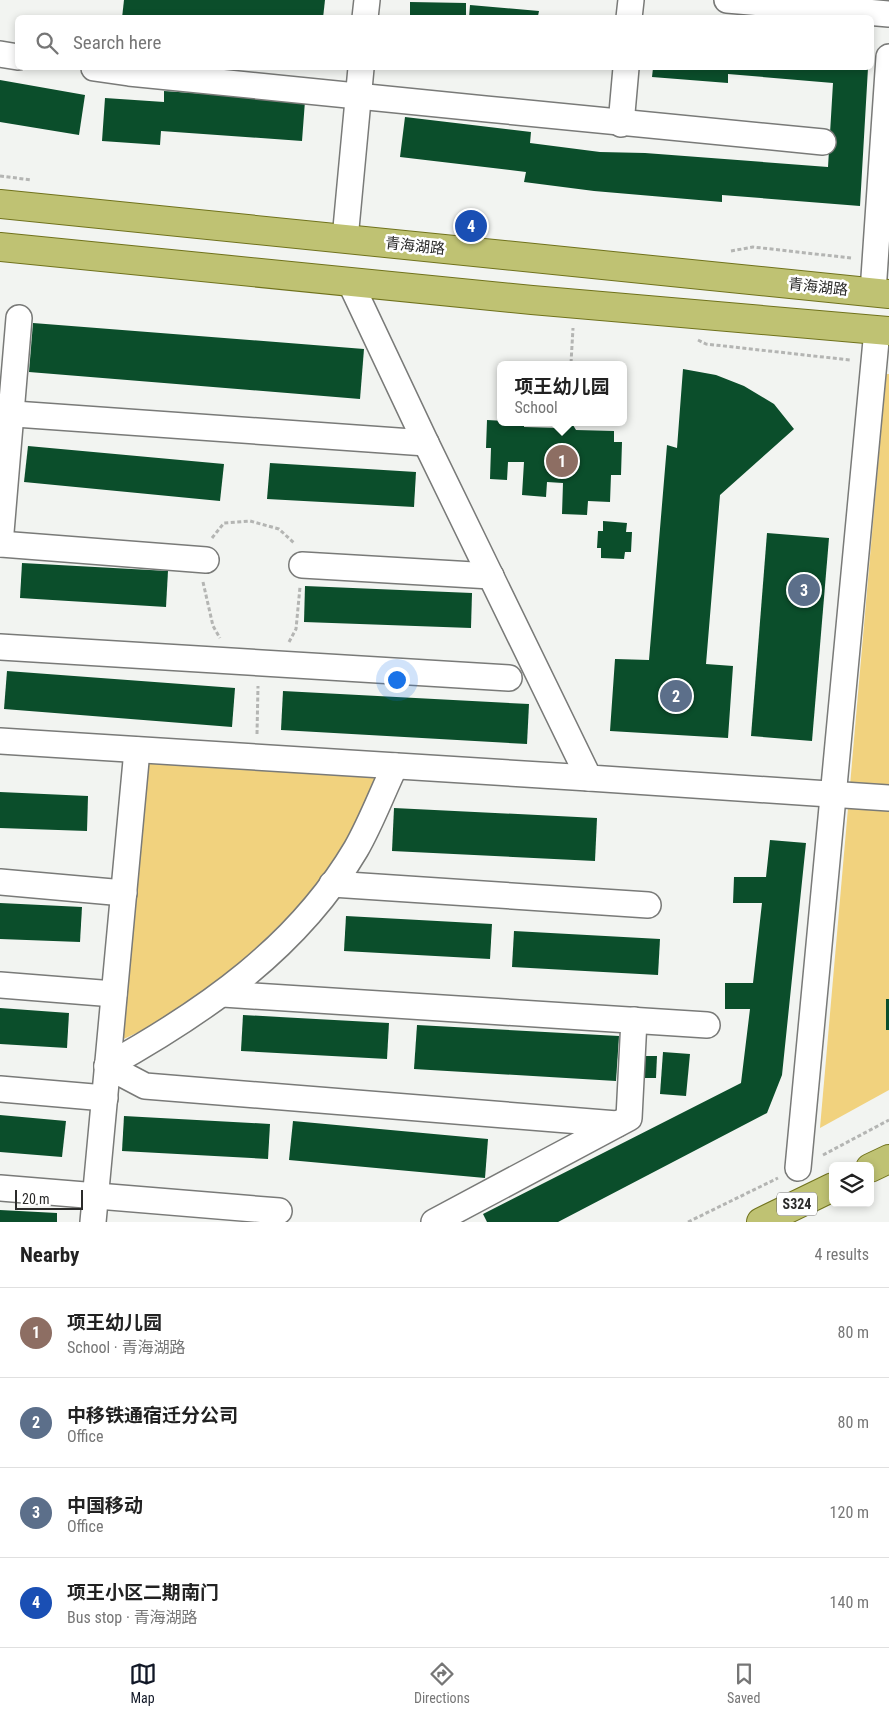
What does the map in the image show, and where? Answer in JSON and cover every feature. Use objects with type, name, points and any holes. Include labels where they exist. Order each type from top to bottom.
[{"type":"main road","name":"青海湖路","points":[[0,204],[881,293]]},
{"type":"main road","points":[[0,247],[532,300],[883,330]]},
{"type":"main road","points":[[874,1166],[889,1158]]},
{"type":"main road","name":"S324","points":[[761,1222],[829,1188]]},
{"type":"street","points":[[365,15],[367,0]]},
{"type":"street","points":[[629,15],[631,0]]},
{"type":"street","points":[[727,0],[889,14]]},
{"type":"street","points":[[0,54],[15,56]]},
{"type":"street","points":[[881,293],[889,57]]},
{"type":"street","points":[[109,70],[622,124],[823,142]]},
{"type":"street","points":[[345,239],[361,70]]},
{"type":"street","points":[[622,124],[626,70]]},
{"type":"street","points":[[350,282],[426,443],[590,778]]},
{"type":"street","points":[[19,318],[5,413],[0,544],[206,560]]},
{"type":"street","points":[[798,1168],[833,794],[883,330]]},
{"type":"street","points":[[5,413],[426,443]]},
{"type":"street","points":[[302,565],[491,576]]},
{"type":"street","points":[[0,647],[509,678]]},
{"type":"street","points":[[0,741],[889,798]]},
{"type":"street","points":[[93,1222],[137,750]]},
{"type":"street","points":[[107,1066],[157,1038],[223,994],[277,948],[323,898],[357,848],[395,766]]},
{"type":"street","points":[[0,882],[124,893]]},
{"type":"street","points":[[332,884],[648,905]]},
{"type":"street","points":[[0,985],[114,994]]},
{"type":"street","points":[[223,994],[707,1025]]},
{"type":"street","points":[[434,1222],[629,1118],[634,1020]]},
{"type":"street","points":[[107,1066],[145,1086],[617,1124]]},
{"type":"street","points":[[0,1089],[104,1098]]},
{"type":"street","points":[[0,1188],[279,1211]]},
{"type":"path","points":[[571,361],[574,322]]},
{"type":"path","points":[[231,661],[214,626],[202,584],[208,543],[224,522],[250,521],[279,529],[297,547],[302,565],[296,629],[268,663],[256,757]]},
{"type":"shaded area","points":[[886,374],[889,374],[889,1090],[820,1128]]},
{"type":"shaded area","points":[[144,759],[382,774],[352,837],[316,889],[239,965],[165,1020],[117,1042]]},
{"type":"building","points":[[124,0],[325,0],[323,15],[122,15]]},
{"type":"building","points":[[410,2],[466,3],[466,15],[410,15]]},
{"type":"building","points":[[470,5],[539,11],[538,15],[469,15]]},
{"type":"building","points":[[653,70],[868,70],[860,206],[722,195],[722,202],[594,191],[524,182],[526,172],[400,157],[405,117],[531,132],[530,143],[600,152],[645,153],[828,167],[833,83],[728,74],[728,83],[652,77]]},
{"type":"building","points":[[0,80],[85,95],[79,135],[0,122]]},
{"type":"building","points":[[164,91],[305,101],[302,141],[161,131],[160,145],[102,141],[105,98],[164,102]]},
{"type":"building","points":[[33,323],[364,349],[360,399],[29,372]]},
{"type":"building","points":[[683,369],[716,375],[744,386],[774,404],[794,429],[720,495],[706,664],[733,666],[728,738],[610,731],[615,659],[649,660],[667,445],[677,448]]},
{"type":"building","points":[[487,420],[497,421],[497,426],[560,428],[562,426],[574,426],[576,430],[614,431],[614,442],[622,442],[621,475],[611,475],[610,502],[588,501],[587,515],[562,514],[563,483],[547,482],[546,497],[522,495],[524,462],[508,462],[507,480],[490,479],[491,448],[486,448]]},
{"type":"building","points":[[28,446],[224,464],[220,501],[24,482]]},
{"type":"building","points":[[270,463],[416,472],[414,507],[267,499]]},
{"type":"building","points":[[603,521],[627,523],[626,532],[632,532],[631,552],[625,552],[624,559],[601,558],[601,548],[597,548],[598,531],[603,531]]},
{"type":"building","points":[[767,533],[829,538],[812,741],[751,736]]},
{"type":"building","points":[[22,563],[168,571],[166,607],[20,598]]},
{"type":"building","points":[[305,586],[472,593],[471,628],[304,622]]},
{"type":"building","points":[[7,671],[235,688],[232,727],[4,709]]},
{"type":"building","points":[[283,691],[529,704],[527,744],[281,730]]},
{"type":"building","points":[[0,792],[88,796],[87,831],[0,828]]},
{"type":"building","points":[[394,808],[597,818],[595,861],[392,851]]},
{"type":"building","points":[[770,840],[806,843],[782,1075],[767,1113],[558,1222],[487,1222],[483,1214],[741,1083],[750,1009],[725,1009],[725,983],[753,983],[762,903],[733,903],[734,877],[766,877]]},
{"type":"building","points":[[0,903],[82,907],[80,942],[0,939]]},
{"type":"building","points":[[346,916],[492,924],[490,959],[344,951]]},
{"type":"building","points":[[514,931],[660,939],[658,975],[512,967]]},
{"type":"building","points":[[886,999],[889,999],[889,1030],[886,1030]]},
{"type":"building","points":[[0,1008],[69,1013],[67,1048],[0,1044]]},
{"type":"building","points":[[243,1015],[389,1023],[387,1059],[241,1051]]},
{"type":"building","points":[[417,1025],[619,1036],[616,1081],[414,1069]]},
{"type":"building","points":[[663,1052],[690,1054],[686,1096],[660,1094]]},
{"type":"building","points":[[641,1056],[657,1056],[656,1078],[640,1078]]},
{"type":"building","points":[[0,1115],[66,1121],[62,1157],[0,1152]]},
{"type":"building","points":[[124,1116],[270,1124],[268,1159],[122,1151]]},
{"type":"building","points":[[293,1121],[488,1139],[485,1178],[289,1160]]},
{"type":"building","points":[[0,1210],[57,1213],[57,1222],[0,1222]]},
{"type":"place","name":"项王小区二期南门","points":[[471,226]]},
{"type":"place","name":"项王幼儿园","points":[[562,461]]},
{"type":"place","name":"中国移动","points":[[804,590]]},
{"type":"place","name":"中移铁通宿迁分公司","points":[[676,696]]}]
